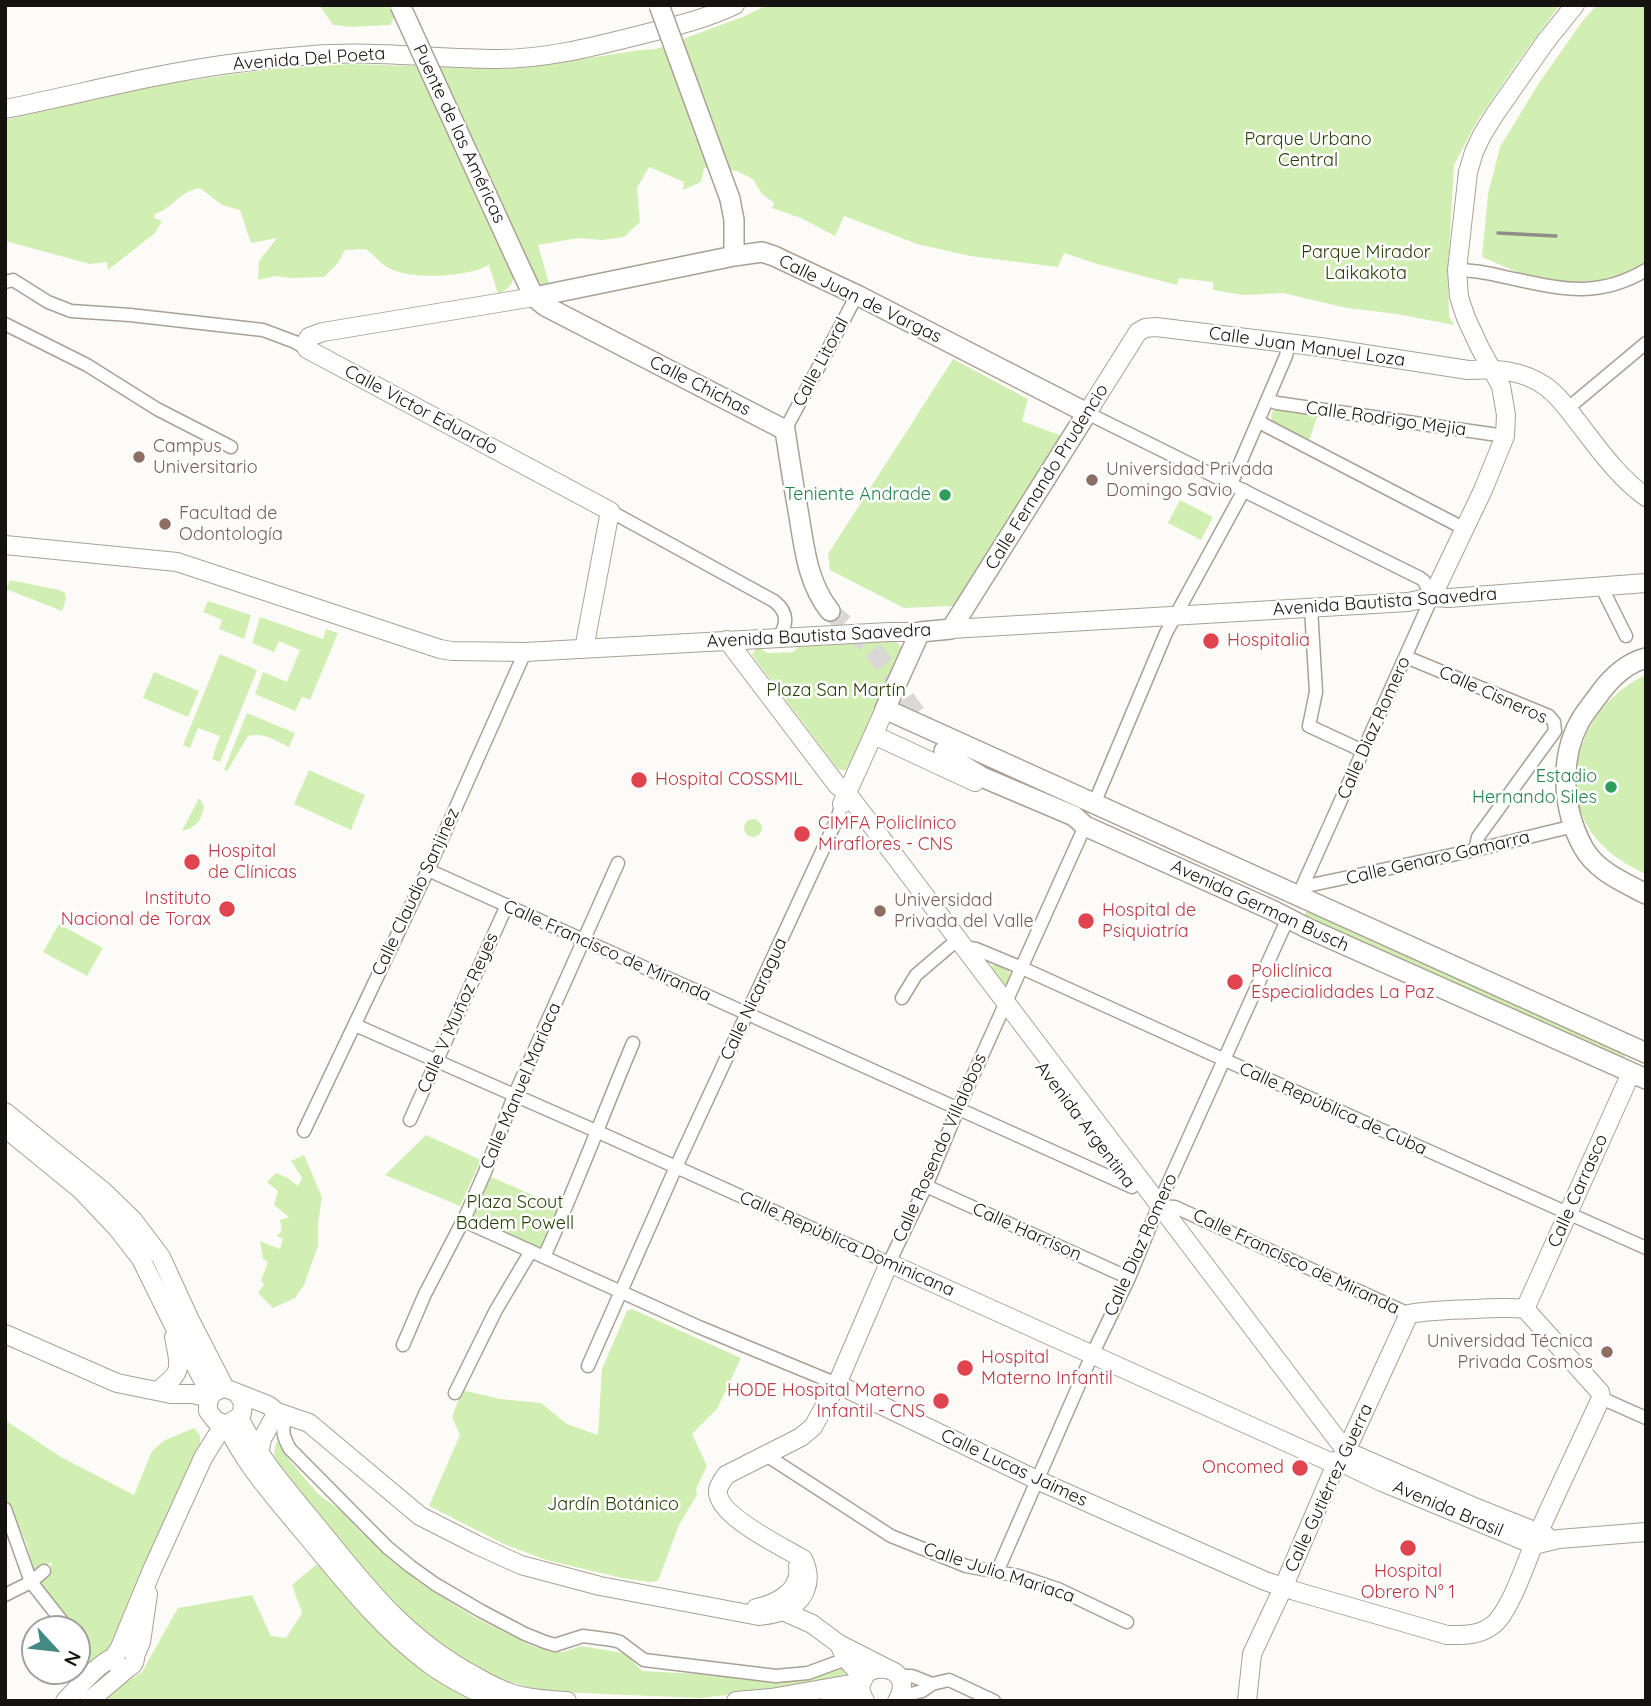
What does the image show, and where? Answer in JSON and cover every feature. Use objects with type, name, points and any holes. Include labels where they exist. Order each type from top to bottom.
[{"type":"main road","name":"Puente de las Américas","points":[[400,5],[534,297]]},
{"type":"main road","points":[[659,5],[730,200],[734,220],[734,256]]},
{"type":"main road","name":"Avenida Del Poeta","points":[[5,109],[229,64],[315,55],[394,53],[499,59],[554,55],[681,25],[717,14],[735,5]]},
{"type":"main road","points":[[1432,597],[1506,436],[1501,386],[1480,348],[1459,297],[1457,270],[1468,172],[1474,152],[1495,114],[1575,5]]},
{"type":"main road","name":"Calle Juan de Vargas","points":[[307,349],[307,340],[313,335],[534,297],[762,252],[857,295],[1087,413]]},
{"type":"main road","name":"Calle Chichas","points":[[534,297],[545,306],[785,430]]},
{"type":"main road","name":"Calle Juan Manuel Loza","points":[[1145,328],[1156,327],[1289,343],[1468,370],[1493,368]]},
{"type":"main road","name":"Calle Fernando Prudencio","points":[[951,629],[1132,340],[1145,328]]},
{"type":"main road","points":[[1468,370],[1478,361],[1480,348]]},
{"type":"main road","name":"Calle Victor Eduardo","points":[[307,349],[610,512]]},
{"type":"main road","points":[[1493,368],[1509,370],[1544,385],[1556,395],[1606,458],[1646,497]]},
{"type":"main road","points":[[785,430],[806,559],[814,586],[830,611]]},
{"type":"main road","points":[[584,649],[610,512]]},
{"type":"main road","name":"Avenida Bautista Saavedra","points":[[5,545],[177,562],[452,652],[525,652],[920,632],[1408,602],[1432,597],[1449,598],[1646,583]]},
{"type":"main road","name":"Calle Nicaragua","points":[[842,794],[874,735],[920,632]]},
{"type":"main road","name":"Avenida Argentina","points":[[727,640],[1343,1456]]},
{"type":"main road","points":[[1646,658],[1636,661],[1609,681],[1578,725],[1571,744],[1566,785],[1568,806],[1583,849],[1605,873],[1646,894]]},
{"type":"main road","name":"Avenida German Busch","points":[[885,709],[1094,804],[1300,892],[1644,1048]]},
{"type":"main road","name":"Avenida German Busch","points":[[874,735],[1071,823],[1085,826],[1638,1076]]},
{"type":"main road","points":[[944,751],[982,777],[1074,816],[1085,826],[1094,804]]},
{"type":"main road","points":[[1288,918],[1300,892]]},
{"type":"main road","points":[[1638,1076],[1644,1048]]},
{"type":"main road","name":"Calle Carrasco","points":[[1525,1309],[1567,1214],[1638,1076]]},
{"type":"main road","points":[[5,1112],[102,1190],[134,1220],[161,1257],[189,1318],[223,1408]]},
{"type":"main road","points":[[5,1128],[81,1190],[117,1228],[141,1259],[170,1320],[250,1454],[339,1574],[397,1637],[429,1663],[457,1681],[498,1701]]},
{"type":"main road","name":"Calle República Dominicana","points":[[889,1264],[1328,1461],[1343,1456]]},
{"type":"main road","name":"Calle Rosendo Villalobos","points":[[804,1594],[809,1580],[803,1559],[730,1514],[722,1504],[718,1492],[726,1475],[801,1437],[813,1427],[837,1384],[889,1264]]},
{"type":"main road","name":"Calle Francisco de Miranda","points":[[1409,1314],[1511,1307],[1525,1309]]},
{"type":"main road","points":[[1525,1309],[1600,1392],[1601,1398],[1536,1539],[1646,1532]]},
{"type":"main road","name":"Calle Gutiérrez Guerra","points":[[1247,1701],[1252,1654],[1333,1471],[1343,1456],[1409,1314]]},
{"type":"main road","points":[[164,1393],[178,1373],[179,1367],[170,1320]]},
{"type":"main road","points":[[5,1334],[117,1382],[164,1393],[192,1394],[223,1408],[268,1405],[309,1423],[420,1516],[521,1565],[600,1586],[760,1616],[783,1611],[804,1594]]},
{"type":"main road","name":"Calle Lucas Jaimes","points":[[837,1384],[1037,1480],[1283,1588],[1447,1634],[1473,1635],[1493,1625],[1506,1607],[1536,1539]]},
{"type":"main road","points":[[89,1701],[124,1658],[152,1570],[203,1458],[204,1440],[223,1408]]},
{"type":"main road","points":[[250,1454],[282,1413]]},
{"type":"main road","points":[[203,1458],[231,1451],[250,1454],[383,1606],[414,1635],[453,1664],[514,1694],[567,1701]]},
{"type":"main road","name":"Avenida Brasil","points":[[1343,1456],[1536,1539]]},
{"type":"main road","points":[[738,1611],[775,1602],[796,1584],[800,1574],[790,1551]]},
{"type":"main road","points":[[804,1594],[812,1624]]},
{"type":"main road","points":[[783,1611],[812,1624],[842,1652],[863,1680]]},
{"type":"main road","points":[[842,1652],[893,1672],[901,1684],[899,1699]]},
{"type":"main road","points":[[65,1701],[108,1659],[124,1658]]},
{"type":"main road","points":[[830,1701],[865,1700],[861,1690],[863,1680],[872,1670],[877,1668],[893,1672]]},
{"type":"main road","points":[[736,1701],[771,1698],[863,1680]]},
{"type":"street","points":[[1457,270],[1472,270],[1545,286],[1590,290],[1629,280],[1646,270]]},
{"type":"street","name":"Calle Victor Eduardo","points":[[5,282],[13,280],[48,302],[71,311],[144,316],[264,330],[307,349]]},
{"type":"street","name":"Calle Litoral","points":[[785,430],[857,295]]},
{"type":"street","points":[[5,324],[87,365],[157,409],[231,447]]},
{"type":"street","points":[[1567,409],[1646,342]]},
{"type":"street","points":[[1231,484],[1259,422],[1289,343]]},
{"type":"street","name":"Calle Rodrigo Mejia","points":[[1268,400],[1506,436]]},
{"type":"street","name":"Calle Juan de Vargas","points":[[1087,413],[1244,490]]},
{"type":"street","points":[[1259,422],[1465,529]]},
{"type":"street","points":[[1094,804],[1166,634],[1244,490],[1419,578],[1424,581],[1432,597]]},
{"type":"street","name":"Calle Victor Eduardo","points":[[610,512],[775,601],[785,614],[786,624],[778,638]]},
{"type":"street","points":[[1601,586],[1626,636]]},
{"type":"street","name":"Calle Diaz Romero","points":[[1300,892],[1432,597]]},
{"type":"street","points":[[1311,608],[1316,692],[1309,726],[1363,751]]},
{"type":"street","name":"Calle Claudio Sanjinez","points":[[304,1131],[428,870],[525,652]]},
{"type":"street","name":"Calle Cisneros","points":[[1406,657],[1549,716],[1554,722],[1555,731],[1478,837],[1475,850]]},
{"type":"street","name":"Calle Nicaragua","points":[[588,1366],[676,1167],[837,819],[842,794]]},
{"type":"street","name":"Calle Rosendo Villalobos","points":[[889,1264],[1085,826]]},
{"type":"street","name":"Calle Genaro Gamarra","points":[[1300,892],[1574,826]]},
{"type":"street","name":"Calle Manuel Mariaca","points":[[403,1345],[425,1294],[464,1221],[514,1096],[618,863]]},
{"type":"street","name":"Calle Francisco de Miranda","points":[[428,870],[958,1109],[1136,1184]]},
{"type":"street","name":"Calle V Muñoz Reyes","points":[[410,1120],[507,905]]},
{"type":"street","name":"Calle Diaz Romero","points":[[997,1573],[1288,918]]},
{"type":"street","points":[[902,998],[916,975],[957,946]]},
{"type":"street","name":"Calle República de Cuba","points":[[957,946],[976,949],[1022,968],[1646,1248]]},
{"type":"street","name":"Calle República Dominicana","points":[[355,1025],[889,1264]]},
{"type":"street","points":[[544,1257],[634,1043]]},
{"type":"street","name":"Calle Harrison","points":[[926,1186],[1129,1278]]},
{"type":"street","name":"Calle Francisco de Miranda","points":[[1157,1212],[1175,1207],[1409,1314]]},
{"type":"street","name":"Calle Lucas Jaimes","points":[[464,1221],[699,1327],[837,1384]]},
{"type":"street","points":[[454,1393],[496,1310],[531,1251]]},
{"type":"street","points":[[1601,1398],[1646,1418]]},
{"type":"street","points":[[282,1413],[282,1430],[290,1449],[387,1546],[435,1584],[525,1634],[555,1645],[583,1636],[613,1640],[645,1660],[776,1676],[808,1673],[842,1652]]},
{"type":"street","name":"Calle Julio Mariaca","points":[[766,1455],[891,1536],[966,1566],[1019,1576],[1058,1589],[1127,1622]]},
{"type":"street","points":[[5,1509],[31,1581],[57,1615]]},
{"type":"street","points":[[5,1595],[44,1571]]},
{"type":"street","points":[[893,1672],[932,1684]]},
{"type":"street","points":[[899,1699],[948,1680],[994,1701]]},
{"type":"green space","points":[[319,5],[401,5],[390,25],[352,27],[333,25]]},
{"type":"green space","name":"Parque Urbano Central","points":[[767,5],[1560,5],[1476,123],[1454,165],[1448,270],[1449,316],[1454,325],[1347,308],[1283,293],[1243,295],[1213,290],[1213,282],[1179,278],[1177,285],[1064,253],[1058,267],[970,256],[917,244],[844,216],[835,236],[801,218],[772,208],[774,203],[762,194],[753,179],[737,171],[704,168],[701,182],[683,190],[684,182],[649,167],[637,188],[640,222],[624,237],[602,240],[578,238],[538,245],[551,290],[534,279],[513,274],[512,284],[498,294],[489,265],[453,275],[405,274],[387,267],[366,249],[345,250],[338,263],[324,277],[276,276],[258,280],[259,261],[277,238],[251,243],[240,210],[222,205],[200,188],[186,193],[155,214],[154,218],[162,221],[155,233],[108,270],[107,262],[90,264],[5,241],[5,120],[158,85],[271,69],[351,64],[525,68],[656,49],[745,16]]},
{"type":"green space","points":[[1597,5],[1646,5],[1646,265],[1602,280],[1574,283],[1544,280],[1482,257],[1488,194],[1500,147],[1539,83]]},
{"type":"green space","name":"Teniente Andrade","points":[[953,359],[1028,399],[1022,421],[1062,436],[953,606],[904,608],[830,570],[828,554]]},
{"type":"green space","points":[[1281,407],[1318,414],[1308,444],[1272,421],[1274,409]]},
{"type":"green space","points":[[1180,500],[1213,517],[1201,540],[1168,523]]},
{"type":"green space","points":[[10,580],[65,593],[62,611],[6,589]]},
{"type":"green space","points":[[208,601],[251,615],[244,639],[219,629],[222,620],[203,612]]},
{"type":"green space","points":[[260,617],[323,639],[326,629],[338,633],[310,700],[302,697],[295,711],[255,694],[263,672],[287,682],[300,650],[279,641],[274,652],[252,643]]},
{"type":"green space","name":"Plaza San Martín","points":[[892,641],[900,645],[903,654],[849,769],[844,770],[837,768],[752,655],[760,648],[767,653],[793,652],[798,647]]},
{"type":"green space","points":[[220,654],[257,670],[220,762],[212,759],[220,736],[198,728],[190,748],[183,745]]},
{"type":"green space","points":[[154,672],[199,691],[188,717],[143,698]]},
{"type":"green space","name":"Estadio Hernando Siles","points":[[1646,675],[1646,874],[1612,853],[1591,832],[1578,802],[1576,780],[1578,758],[1596,717],[1610,700]]},
{"type":"green space","points":[[247,713],[295,733],[289,747],[264,736],[248,736],[227,771],[224,770]]},
{"type":"green space","points":[[309,770],[365,795],[351,830],[294,804]]},
{"type":"green space","points":[[199,798],[204,806],[200,819],[195,825],[182,831]]},
{"type":"green space","points":[[753,819],[759,822],[762,828],[759,834],[753,837],[747,834],[744,828],[747,822]]},
{"type":"green space","points":[[1311,910],[1625,1053],[1625,1057],[1622,1060],[1306,920],[1305,913]]},
{"type":"green space","points":[[59,924],[103,948],[87,976],[43,952]]},
{"type":"green space","points":[[995,964],[1011,974],[1008,983],[1003,985],[990,971]]},
{"type":"green space","points":[[426,1135],[481,1160],[460,1206],[385,1175]]},
{"type":"green space","points":[[304,1155],[322,1197],[318,1246],[304,1285],[295,1298],[273,1308],[258,1293],[264,1285],[261,1280],[268,1262],[263,1259],[260,1241],[280,1249],[283,1239],[277,1236],[282,1230],[280,1220],[289,1217],[274,1205],[278,1191],[267,1182],[276,1173],[298,1186],[302,1178],[291,1161]]},
{"type":"green space","name":"Plaza Scout Badem Powell","points":[[489,1176],[560,1207],[541,1250],[471,1220]]},
{"type":"green space","name":"Jardín Botánico","points":[[632,1309],[741,1358],[717,1409],[692,1434],[707,1466],[696,1489],[697,1495],[679,1525],[658,1581],[622,1578],[546,1560],[504,1544],[429,1506],[460,1435],[452,1417],[462,1390],[500,1399],[541,1403],[567,1424],[598,1435],[602,1369],[627,1311]]},
{"type":"green space","points":[[5,1420],[61,1457],[134,1495],[152,1451],[165,1440],[194,1428],[200,1435],[200,1448],[117,1641],[91,1665],[91,1615],[62,1615],[55,1606],[38,1582],[49,1573],[52,1562],[34,1571],[26,1542],[5,1499]]},
{"type":"green space","points":[[277,1441],[318,1494],[340,1510],[419,1582],[474,1617],[530,1645],[550,1652],[564,1652],[581,1646],[623,1653],[642,1671],[735,1676],[840,1666],[846,1674],[783,1689],[700,1698],[559,1692],[528,1687],[482,1673],[406,1619],[370,1582],[279,1468],[274,1455]]},
{"type":"green space","points":[[317,1564],[403,1652],[472,1701],[98,1701],[142,1672],[178,1608],[252,1595],[271,1636],[286,1638],[302,1613],[292,1585]]},
{"type":"tunnel","points":[[830,611],[868,645],[888,668],[929,731]]},
{"type":"railway","points":[[1498,233],[1556,236]]},
{"type":"place","name":"Campus Universitario","points":[[139,457]]},
{"type":"place","name":"Universidad Privada Domingo Savio","points":[[1092,480]]},
{"type":"place","name":"Teniente Andrade","points":[[945,495]]},
{"type":"place","name":"Facultad de Odontología","points":[[165,524]]},
{"type":"place","name":"Hospitalia","points":[[1211,641]]},
{"type":"place","name":"Hospital COSSMIL","points":[[639,780]]},
{"type":"place","name":"Estadio Hernando Siles","points":[[1611,787]]},
{"type":"place","name":"CIMFA Policlínico Miraflores - CNS","points":[[802,834]]},
{"type":"place","name":"Hospital de Clínicas","points":[[192,862]]},
{"type":"place","name":"Instituto Nacional de Torax","points":[[227,909]]},
{"type":"place","name":"Universidad Privada del Valle","points":[[880,911]]},
{"type":"place","name":"Hospital de Psiquiatría","points":[[1086,921]]},
{"type":"place","name":"Policlínica Especialidades La Paz","points":[[1235,982]]},
{"type":"place","name":"Universidad Técnica Privada Cosmos","points":[[1607,1352]]},
{"type":"place","name":"Hospital Materno Infantil","points":[[965,1368]]},
{"type":"place","name":"HODE Hospital Materno Infantil - CNS","points":[[941,1401]]},
{"type":"place","name":"Oncomed","points":[[1300,1468]]},
{"type":"place","name":"Hospital Obrero N° 1","points":[[1408,1548]]},
{"type":"park label","name":"Parque Mirador Laikakota","points":[[1366,263]]}]
